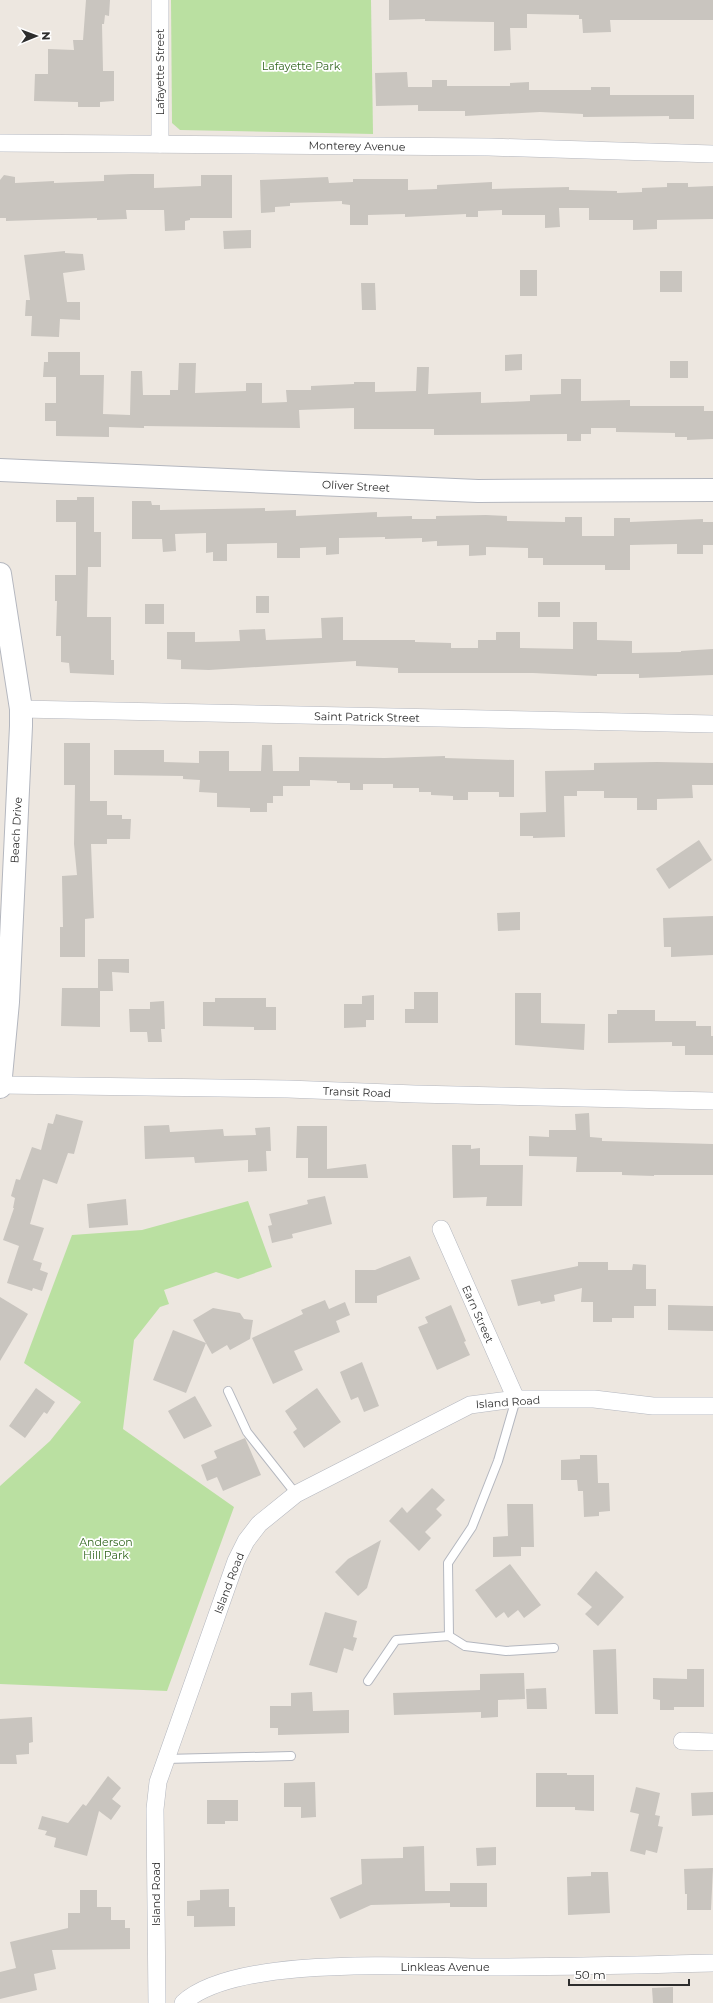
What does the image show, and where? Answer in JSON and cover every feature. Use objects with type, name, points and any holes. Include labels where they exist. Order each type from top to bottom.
[{"type":"street","name":"Lafayette Street","points":[[160,0],[160,144]]},
{"type":"street","name":"Monterey Avenue","points":[[0,143],[489,147],[713,154]]},
{"type":"street","name":"Oliver Street","points":[[0,470],[478,491],[713,490]]},
{"type":"street","name":"Beach Drive","points":[[0,574],[21,709],[8,994],[0,1086]]},
{"type":"street","name":"Saint Patrick Street","points":[[21,709],[713,724]]},
{"type":"street","name":"Transit Road","points":[[0,1086],[288,1089],[415,1094],[713,1101]]},
{"type":"street","name":"Earn Street","points":[[441,1229],[516,1399]]},
{"type":"street","name":"Island Road","points":[[157,2003],[155,1809],[158,1782],[236,1561],[246,1541],[259,1524],[296,1494],[470,1405],[516,1399],[594,1399],[653,1406],[713,1406]]},
{"type":"street","points":[[682,1741],[713,1742]]},
{"type":"street","name":"Linkleas Avenue","points":[[183,2003],[190,1996],[214,1985],[244,1976],[282,1971],[355,1966],[609,1966],[713,1963]]},
{"type":"lane","points":[[228,1391],[247,1432],[296,1494]]},
{"type":"lane","points":[[449,1636],[448,1563],[475,1519],[498,1462],[516,1399]]},
{"type":"lane","points":[[368,1681],[396,1640],[449,1636],[465,1646],[486,1649],[506,1651],[554,1648]]},
{"type":"lane","points":[[165,1759],[291,1756]]},
{"type":"green space","name":"Lafayette Park","points":[[171,0],[371,0],[373,134],[180,130],[172,123]]},
{"type":"green space","name":"Anderson Hill Park","points":[[248,1201],[272,1267],[238,1279],[216,1272],[164,1290],[169,1304],[160,1307],[134,1340],[123,1429],[234,1507],[167,1691],[0,1684],[0,1486],[50,1441],[81,1402],[24,1363],[72,1235],[142,1230]]},
{"type":"building","points":[[86,0],[110,0],[109,16],[105,15],[104,24],[102,24],[103,71],[114,71],[114,101],[100,102],[100,107],[78,107],[78,102],[34,101],[35,74],[48,74],[48,49],[74,50],[73,40],[83,40]]},
{"type":"building","points":[[389,0],[713,0],[713,20],[610,20],[611,32],[583,33],[582,19],[579,19],[579,15],[527,14],[527,28],[510,28],[511,50],[494,51],[494,22],[425,21],[425,19],[389,20]]},
{"type":"building","points":[[407,72],[408,87],[432,87],[432,80],[447,80],[447,86],[510,86],[510,83],[529,82],[529,90],[591,90],[591,87],[610,87],[610,95],[694,95],[694,119],[669,119],[669,116],[583,117],[583,114],[540,112],[465,116],[465,111],[418,111],[418,105],[376,106],[375,73]]},
{"type":"building","points":[[154,174],[154,188],[201,186],[201,175],[232,175],[232,218],[190,218],[190,220],[185,221],[185,230],[165,231],[164,210],[126,210],[127,219],[97,220],[97,218],[6,221],[6,218],[0,218],[0,180],[4,175],[15,177],[15,183],[54,181],[54,183],[104,181],[104,175]]},
{"type":"building","points":[[328,177],[329,183],[353,182],[353,179],[408,179],[408,190],[437,189],[437,185],[492,182],[492,189],[569,187],[569,190],[617,191],[617,193],[642,192],[642,188],[667,187],[667,183],[688,183],[688,187],[713,186],[713,219],[657,220],[657,229],[633,230],[633,220],[589,220],[589,208],[559,208],[560,227],[545,228],[545,215],[502,215],[502,210],[478,211],[478,217],[466,217],[466,214],[405,217],[405,214],[368,215],[368,225],[350,225],[350,205],[342,204],[342,201],[290,203],[290,206],[275,207],[275,212],[261,213],[260,180]]},
{"type":"building","points":[[251,230],[251,248],[224,249],[223,231]]},
{"type":"building","points":[[65,251],[65,253],[83,254],[85,270],[63,273],[67,302],[80,302],[80,320],[60,319],[59,337],[31,336],[32,316],[25,316],[26,300],[30,300],[24,255]]},
{"type":"building","points":[[520,270],[537,270],[537,296],[520,296]]},
{"type":"building","points":[[660,271],[682,271],[682,292],[660,292]]},
{"type":"building","points":[[361,283],[375,283],[376,310],[362,310]]},
{"type":"building","points":[[48,352],[80,352],[80,375],[104,375],[103,414],[130,415],[131,371],[142,371],[143,395],[170,395],[170,390],[178,390],[179,363],[196,363],[195,393],[246,391],[246,383],[262,383],[262,403],[287,402],[286,390],[311,390],[311,386],[354,384],[354,382],[375,382],[375,392],[416,391],[417,367],[429,367],[428,394],[481,392],[481,403],[530,401],[530,395],[561,394],[561,379],[581,379],[581,401],[630,400],[630,406],[704,406],[704,411],[713,411],[713,439],[687,440],[687,437],[675,437],[675,433],[616,432],[616,428],[591,428],[591,434],[581,434],[581,441],[567,441],[567,434],[434,435],[434,429],[354,429],[354,408],[299,410],[300,428],[109,427],[109,437],[56,436],[56,421],[45,421],[45,403],[56,403],[56,377],[43,377],[44,362],[48,362]]},
{"type":"building","points":[[522,354],[522,370],[505,371],[505,355]]},
{"type":"building","points":[[670,361],[688,361],[688,378],[670,378]]},
{"type":"building","points":[[77,497],[94,497],[94,532],[101,532],[101,567],[88,567],[87,617],[111,617],[111,660],[114,660],[114,675],[70,673],[69,663],[61,662],[61,636],[56,636],[57,601],[55,601],[55,575],[76,575],[76,522],[56,522],[56,500],[77,500]]},
{"type":"building","points":[[132,501],[151,501],[152,505],[160,505],[160,510],[265,508],[265,511],[296,510],[296,516],[377,512],[377,517],[412,516],[412,519],[436,519],[436,516],[486,515],[507,516],[507,521],[565,522],[565,517],[582,517],[582,536],[614,536],[614,518],[630,518],[630,522],[703,519],[703,522],[713,522],[713,545],[703,545],[703,554],[677,554],[677,544],[630,545],[630,570],[605,570],[605,565],[543,565],[543,558],[528,558],[528,548],[486,547],[486,555],[469,556],[469,545],[437,546],[437,541],[422,542],[422,538],[385,539],[385,537],[339,538],[339,554],[326,555],[326,547],[300,548],[300,558],[277,558],[277,543],[227,544],[227,561],[213,561],[213,552],[206,553],[206,533],[175,534],[176,551],[163,552],[162,539],[132,539]]},
{"type":"building","points":[[256,596],[269,596],[269,613],[256,613]]},
{"type":"building","points":[[538,602],[560,602],[560,617],[538,617]]},
{"type":"building","points":[[145,604],[164,604],[164,624],[145,624]]},
{"type":"building","points":[[343,617],[343,640],[415,640],[415,642],[451,643],[451,648],[478,648],[478,640],[496,640],[496,632],[520,632],[520,648],[573,649],[573,622],[597,622],[597,640],[632,641],[632,653],[681,652],[713,649],[713,675],[639,678],[639,674],[597,674],[597,676],[533,673],[398,673],[398,668],[356,666],[356,661],[209,670],[181,669],[181,660],[167,659],[167,632],[195,632],[195,642],[240,641],[239,630],[265,629],[266,640],[322,638],[321,618]]},
{"type":"building","points":[[64,743],[90,743],[90,801],[107,801],[107,815],[122,815],[122,819],[131,819],[130,839],[107,839],[107,844],[91,844],[94,918],[85,919],[85,957],[60,957],[60,927],[63,927],[62,876],[77,875],[74,844],[75,785],[64,785]]},
{"type":"building","points":[[262,745],[272,745],[273,771],[299,771],[299,757],[385,758],[445,756],[445,758],[514,760],[514,797],[499,797],[499,792],[468,792],[468,800],[453,800],[453,796],[431,795],[431,792],[419,792],[419,788],[393,788],[393,784],[363,784],[363,790],[350,790],[350,783],[310,780],[310,786],[283,786],[283,796],[273,796],[273,803],[267,803],[267,812],[250,812],[250,808],[217,807],[217,793],[199,792],[200,780],[183,779],[183,776],[114,775],[114,750],[164,750],[164,762],[199,763],[199,751],[229,751],[229,771],[261,771]]},
{"type":"building","points":[[594,763],[713,763],[713,785],[692,785],[693,798],[657,799],[657,810],[637,810],[637,798],[604,798],[604,791],[577,791],[577,796],[564,796],[565,837],[533,838],[533,836],[520,836],[520,813],[546,812],[545,771],[594,770]]},
{"type":"building","points":[[699,840],[712,860],[669,889],[656,869]]},
{"type":"building","points":[[520,912],[520,930],[498,931],[497,913]]},
{"type":"building","points":[[713,916],[713,955],[671,957],[671,947],[664,947],[663,918]]},
{"type":"building","points":[[98,959],[129,959],[129,973],[112,972],[113,991],[100,991],[100,1027],[61,1026],[62,988],[98,988]]},
{"type":"building","points":[[414,992],[438,992],[438,1023],[405,1023],[405,1009],[414,1009]]},
{"type":"building","points":[[515,993],[541,993],[541,1023],[585,1024],[584,1050],[515,1045]]},
{"type":"building","points":[[374,995],[374,1020],[366,1020],[366,1027],[344,1028],[344,1004],[362,1004],[362,996]]},
{"type":"building","points":[[215,998],[266,998],[266,1007],[276,1007],[276,1030],[254,1030],[254,1027],[203,1026],[203,1002],[215,1002]]},
{"type":"building","points":[[164,1001],[165,1029],[161,1029],[162,1042],[148,1042],[147,1032],[130,1032],[129,1009],[150,1009],[150,1002]]},
{"type":"building","points":[[617,1010],[655,1010],[655,1021],[696,1021],[696,1026],[711,1026],[711,1036],[713,1036],[713,1055],[685,1055],[685,1046],[672,1046],[672,1042],[608,1043],[608,1014],[617,1014]]},
{"type":"building","points":[[589,1113],[590,1137],[602,1138],[602,1141],[713,1144],[713,1175],[654,1176],[622,1175],[622,1172],[576,1172],[577,1157],[529,1156],[529,1136],[549,1137],[549,1130],[576,1130],[575,1114]]},
{"type":"building","points":[[56,1114],[83,1121],[74,1154],[68,1153],[57,1184],[43,1179],[30,1224],[44,1228],[33,1260],[42,1263],[40,1270],[48,1273],[42,1291],[33,1288],[32,1291],[7,1283],[19,1246],[3,1240],[14,1208],[15,1198],[11,1196],[16,1179],[20,1180],[32,1147],[41,1150],[48,1123],[53,1124]]},
{"type":"building","points":[[169,1125],[170,1132],[223,1129],[224,1136],[256,1135],[255,1128],[270,1127],[271,1151],[266,1151],[267,1171],[248,1172],[248,1160],[195,1163],[194,1157],[145,1159],[144,1126]]},
{"type":"building","points":[[297,1126],[327,1126],[327,1169],[366,1164],[368,1178],[308,1178],[308,1158],[296,1158]]},
{"type":"building","points":[[452,1145],[471,1145],[471,1149],[480,1148],[480,1165],[523,1165],[522,1206],[486,1206],[487,1197],[453,1198]]},
{"type":"building","points":[[325,1196],[332,1224],[292,1234],[293,1238],[272,1243],[268,1226],[272,1225],[269,1214],[308,1204],[307,1200]]},
{"type":"building","points":[[126,1199],[128,1225],[89,1228],[87,1204]]},
{"type":"building","points":[[410,1256],[420,1279],[377,1296],[377,1303],[355,1303],[355,1270],[375,1270]]},
{"type":"building","points":[[578,1262],[608,1262],[608,1270],[632,1270],[633,1264],[646,1265],[646,1289],[656,1289],[656,1306],[634,1306],[634,1318],[612,1318],[612,1322],[593,1322],[593,1302],[581,1302],[582,1288],[554,1295],[555,1301],[541,1304],[540,1301],[518,1306],[511,1280],[578,1266]]},
{"type":"building","points":[[0,1297],[28,1314],[0,1361]]},
{"type":"building","points":[[325,1300],[329,1309],[345,1302],[350,1315],[336,1321],[340,1332],[294,1351],[303,1370],[273,1384],[252,1338],[303,1314],[301,1310]]},
{"type":"building","points":[[451,1305],[466,1341],[464,1342],[470,1355],[437,1370],[418,1327],[428,1323],[425,1317]]},
{"type":"building","points":[[668,1305],[713,1306],[713,1331],[668,1330]]},
{"type":"building","points":[[213,1308],[240,1313],[244,1319],[253,1320],[250,1339],[230,1350],[227,1345],[212,1354],[193,1320]]},
{"type":"building","points":[[173,1330],[206,1343],[186,1393],[153,1380]]},
{"type":"building","points":[[362,1362],[379,1406],[364,1412],[358,1397],[351,1400],[340,1372]]},
{"type":"building","points":[[36,1388],[55,1402],[47,1414],[44,1412],[25,1438],[9,1426]]},
{"type":"building","points":[[317,1388],[341,1422],[304,1448],[293,1432],[297,1429],[285,1411]]},
{"type":"building","points":[[195,1396],[212,1426],[184,1439],[168,1411]]},
{"type":"building","points":[[245,1438],[261,1475],[223,1491],[217,1477],[207,1481],[201,1465],[217,1458],[214,1451]]},
{"type":"building","points":[[580,1455],[597,1455],[598,1483],[609,1483],[610,1511],[599,1512],[599,1516],[584,1517],[583,1491],[578,1491],[577,1480],[561,1480],[561,1460],[580,1459]]},
{"type":"building","points":[[432,1488],[445,1500],[436,1509],[442,1515],[425,1532],[431,1538],[419,1551],[389,1521],[402,1507],[407,1513]]},
{"type":"building","points":[[507,1504],[533,1504],[534,1547],[521,1547],[521,1556],[493,1557],[493,1537],[508,1536]]},
{"type":"building","points":[[381,1540],[367,1588],[358,1596],[335,1572],[348,1559]]},
{"type":"building","points":[[510,1564],[541,1605],[524,1618],[518,1610],[508,1618],[504,1612],[496,1618],[475,1590]]},
{"type":"building","points":[[596,1571],[624,1597],[598,1626],[585,1614],[592,1607],[577,1594]]},
{"type":"building","points":[[325,1612],[357,1621],[353,1637],[357,1638],[353,1651],[344,1648],[337,1673],[309,1665]]},
{"type":"building","points":[[616,1649],[618,1714],[595,1714],[593,1650]]},
{"type":"building","points":[[687,1669],[704,1669],[704,1707],[674,1707],[674,1710],[660,1710],[660,1700],[653,1699],[653,1678],[687,1679]]},
{"type":"building","points":[[524,1673],[525,1699],[498,1700],[498,1717],[481,1718],[481,1712],[394,1715],[393,1693],[480,1690],[480,1674]]},
{"type":"building","points":[[546,1688],[547,1709],[527,1709],[526,1689]]},
{"type":"building","points":[[312,1692],[313,1711],[349,1710],[349,1733],[278,1735],[278,1728],[270,1728],[270,1706],[291,1706],[291,1693]]},
{"type":"building","points":[[32,1717],[33,1742],[29,1743],[29,1754],[16,1755],[17,1764],[0,1764],[0,1719]]},
{"type":"building","points":[[536,1773],[594,1775],[594,1811],[575,1810],[575,1807],[536,1807]]},
{"type":"building","points":[[108,1776],[121,1788],[112,1799],[121,1806],[111,1820],[99,1811],[87,1856],[54,1847],[56,1838],[45,1835],[47,1831],[38,1829],[42,1816],[68,1823],[83,1804],[86,1806]]},
{"type":"building","points":[[315,1782],[316,1817],[301,1818],[301,1807],[284,1807],[284,1783]]},
{"type":"building","points":[[636,1787],[660,1793],[655,1815],[660,1816],[658,1826],[663,1827],[657,1853],[646,1850],[645,1855],[630,1851],[639,1814],[630,1812]]},
{"type":"building","points":[[713,1792],[713,1815],[692,1816],[691,1793]]},
{"type":"building","points":[[207,1800],[238,1800],[238,1821],[225,1821],[225,1824],[207,1824]]},
{"type":"building","points":[[424,1846],[425,1891],[450,1891],[450,1883],[487,1883],[487,1907],[450,1907],[450,1903],[371,1905],[340,1919],[330,1898],[362,1884],[361,1859],[403,1858],[403,1847]]},
{"type":"building","points":[[496,1847],[496,1865],[477,1866],[476,1848]]},
{"type":"building","points":[[713,1868],[711,1910],[687,1910],[684,1869]]},
{"type":"building","points":[[591,1872],[608,1872],[610,1913],[568,1915],[567,1877],[591,1876]]},
{"type":"building","points":[[229,1889],[229,1907],[235,1907],[235,1926],[194,1927],[194,1916],[187,1916],[187,1901],[200,1900],[200,1890]]},
{"type":"building","points":[[80,1890],[97,1890],[97,1907],[111,1907],[111,1920],[125,1920],[125,1928],[130,1928],[130,1949],[52,1950],[56,1969],[34,1974],[37,1990],[0,1999],[0,1972],[16,1968],[10,1942],[68,1928],[68,1913],[80,1913]]},
{"type":"building","points":[[673,1987],[673,2003],[653,2003],[652,1988]]}]
